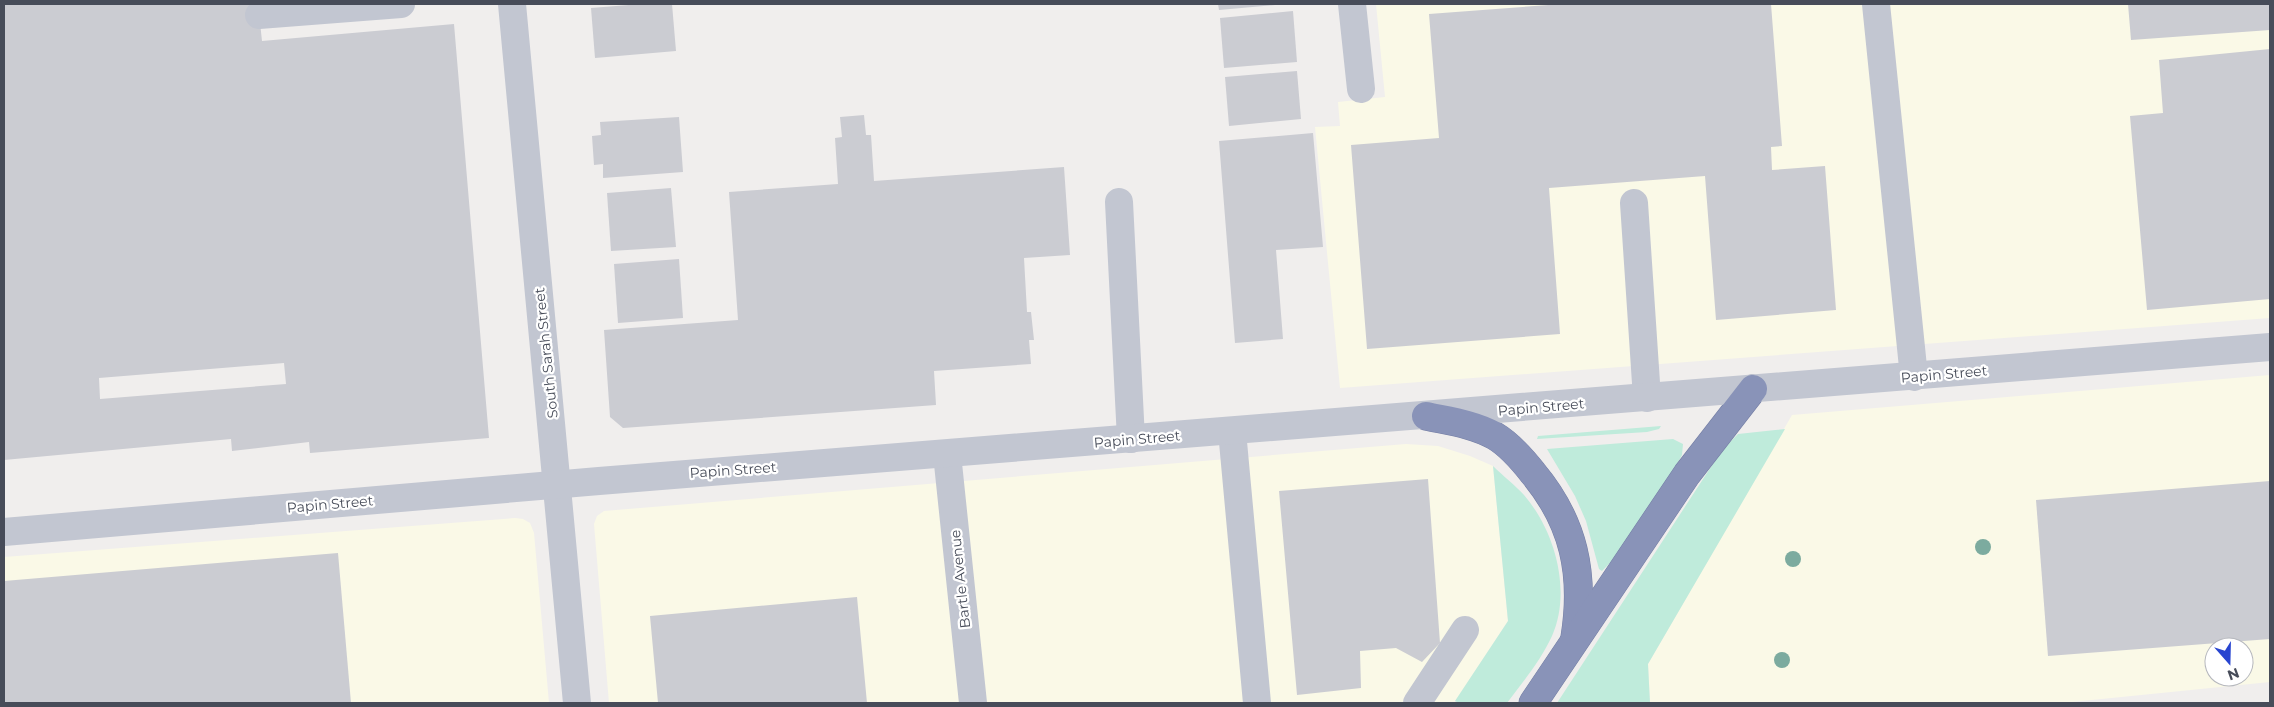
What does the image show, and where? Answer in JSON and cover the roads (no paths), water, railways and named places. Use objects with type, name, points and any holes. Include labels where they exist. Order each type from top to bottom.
[{"type":"highway","points":[[1535,700],[1687,474],[1753,389]]},
{"type":"highway","points":[[1426,416],[1465,424],[1494,436],[1525,462],[1554,501],[1566,523],[1577,570],[1579,610],[1573,644]]},
{"type":"street","points":[[258,15],[401,4]]},
{"type":"street","name":"South Sarah Street","points":[[512,4],[577,703]]},
{"type":"street","points":[[1352,4],[1361,89]]},
{"type":"street","points":[[1876,4],[1914,377]]},
{"type":"street","points":[[1119,202],[1131,439]]},
{"type":"street","points":[[1634,203],[1647,398]]},
{"type":"street","name":"Papin Street","points":[[4,532],[557,484],[1914,377],[2270,347]]},
{"type":"street","points":[[1232,431],[1257,703]]},
{"type":"street","name":"Bartle Avenue","points":[[947,454],[973,703]]},
{"type":"street","points":[[1417,703],[1465,630]]}]
